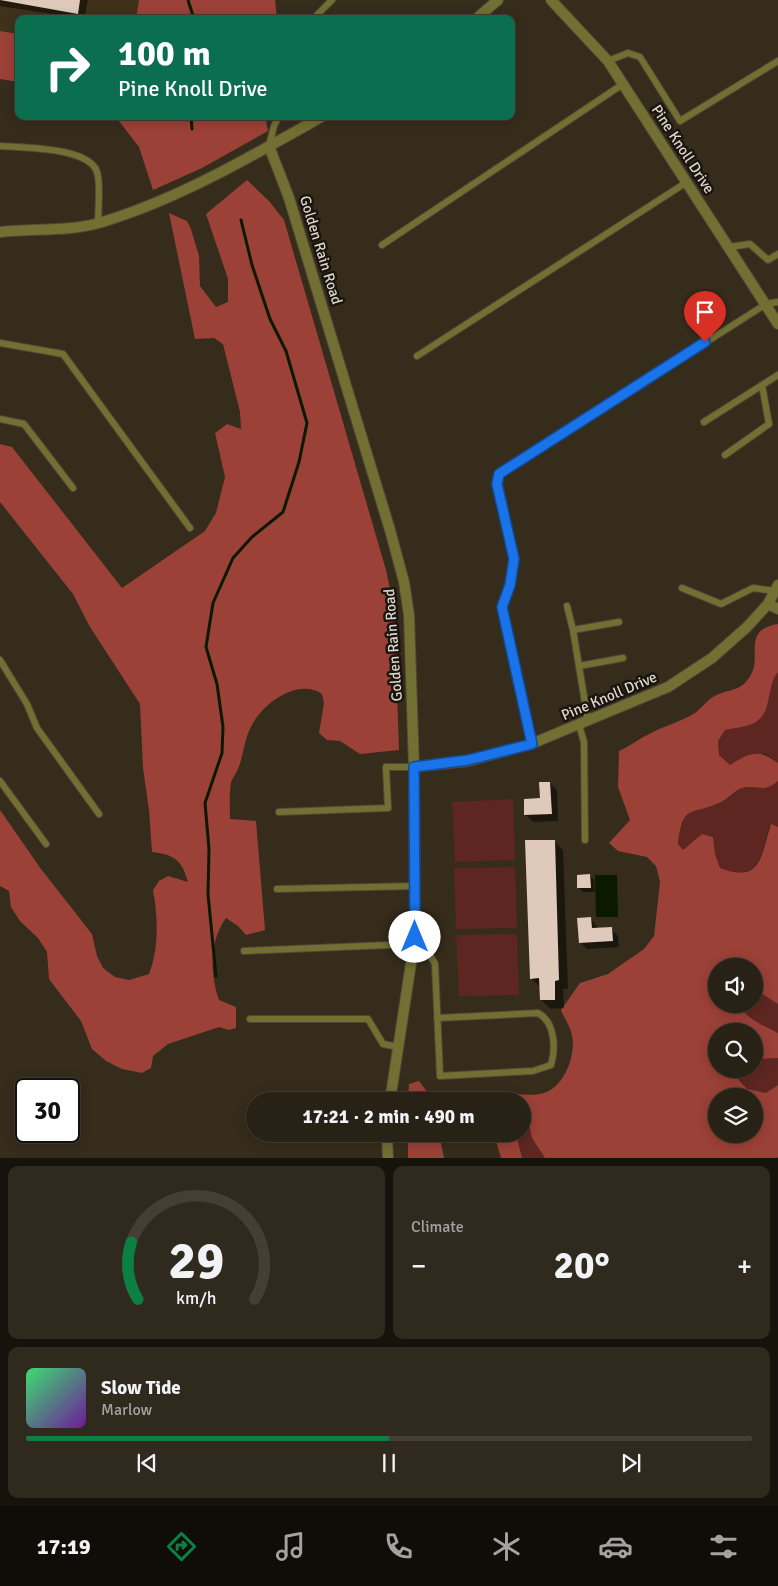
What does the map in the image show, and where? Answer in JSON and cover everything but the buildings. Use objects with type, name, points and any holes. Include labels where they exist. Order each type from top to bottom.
[{"type":"street","points":[[481,15],[498,0]]},
{"type":"street","name":"Pine Knoll Drive","points":[[551,0],[608,61],[778,324]]},
{"type":"street","points":[[0,232],[61,230],[98,223],[153,203],[269,146],[316,120]]},
{"type":"street","name":"Golden Rain Road","points":[[269,146],[290,198],[404,582],[409,615],[414,767],[414,944],[391,1092]]},
{"type":"street","name":"Pine Knoll Drive","points":[[414,767],[468,760],[532,744],[668,687],[692,673],[773,607],[776,588]]},
{"type":"street","points":[[387,1142],[388,1158]]},
{"type":"lane","points":[[316,15],[332,0]]},
{"type":"lane","points":[[608,61],[628,53],[640,57],[680,121],[778,61]]},
{"type":"lane","points":[[382,245],[623,84]]},
{"type":"lane","points":[[269,146],[277,120]]},
{"type":"lane","points":[[0,146],[76,154],[89,162],[97,172],[98,223]]},
{"type":"lane","points":[[417,356],[687,182]]},
{"type":"lane","points":[[729,247],[750,244],[768,260],[778,254]]},
{"type":"lane","points":[[532,744],[502,607],[510,585],[514,559],[497,484],[499,474],[766,304],[778,302]]},
{"type":"lane","points":[[0,343],[63,354],[190,528]]},
{"type":"lane","points":[[704,422],[778,375]]},
{"type":"lane","points":[[724,455],[769,424],[762,385]]},
{"type":"lane","points":[[0,419],[24,424],[73,488]]},
{"type":"lane","points":[[682,588],[722,604],[754,588],[776,588]]},
{"type":"lane","points":[[567,606],[579,666],[584,742],[585,840]]},
{"type":"lane","points":[[573,630],[619,622]]},
{"type":"lane","points":[[579,666],[623,658]]},
{"type":"lane","points":[[0,660],[27,704],[36,728],[99,814]]},
{"type":"lane","points":[[279,812],[388,808],[386,767],[414,767]]},
{"type":"lane","points":[[0,781],[46,844]]},
{"type":"lane","points":[[277,889],[415,886]]},
{"type":"lane","points":[[244,951],[414,944],[426,948],[436,964],[437,1018],[440,1076],[533,1071],[551,1065],[553,1058],[552,1031],[548,1022],[538,1013],[437,1018]]},
{"type":"lane","points":[[250,1019],[368,1019],[383,1044],[398,1047]]},
{"type":"lane","points":[[383,1158],[388,1158]]},
{"type":"shaded area","points":[[0,0],[139,0],[137,15],[15,15],[15,33],[0,31]]},
{"type":"shaded area","points":[[139,0],[275,0],[277,15],[137,15]]},
{"type":"shaded area","points":[[0,31],[15,33],[15,81],[0,79]]},
{"type":"shaded area","points":[[118,120],[266,120],[268,131],[202,168],[153,190],[139,147]]},
{"type":"shaded area","points":[[247,180],[269,201],[284,220],[386,570],[394,607],[399,750],[360,754],[340,741],[327,740],[319,733],[324,703],[322,694],[313,690],[303,689],[283,695],[273,701],[258,716],[249,730],[240,764],[232,779],[230,819],[256,821],[265,930],[246,935],[238,926],[226,918],[216,937],[213,958],[214,979],[219,1000],[236,1007],[236,1028],[229,1030],[219,1027],[168,1044],[153,1056],[151,1068],[142,1073],[122,1069],[106,1061],[92,1049],[81,1021],[49,979],[47,952],[38,938],[20,921],[11,907],[9,891],[0,886],[0,810],[41,869],[92,934],[97,956],[103,968],[115,977],[129,980],[149,974],[155,954],[157,932],[153,890],[159,881],[168,876],[188,882],[183,868],[176,860],[166,855],[152,852],[143,768],[140,704],[90,627],[73,594],[0,502],[0,444],[12,447],[122,588],[205,531],[216,513],[225,477],[215,433],[227,424],[241,429],[240,412],[223,344],[214,338],[195,339],[169,213],[187,221],[191,229],[199,256],[200,286],[216,307],[228,302],[228,279],[206,214]]},
{"type":"shaded area","points":[[778,624],[778,672],[772,684],[765,712],[753,724],[725,730],[718,741],[719,755],[730,765],[749,755],[765,755],[778,763],[778,781],[764,788],[742,788],[723,801],[691,812],[683,821],[678,844],[683,850],[702,834],[713,837],[715,854],[720,868],[734,872],[744,872],[758,864],[771,824],[778,827],[778,1004],[763,995],[763,958],[708,958],[708,1013],[745,1013],[759,1023],[708,1023],[708,1078],[737,1078],[746,1088],[708,1088],[708,1143],[763,1143],[763,1092],[766,1093],[778,1085],[778,1157],[545,1158],[532,1138],[531,1095],[544,1093],[551,1089],[558,1084],[567,1069],[573,1043],[571,1032],[561,1010],[580,983],[608,974],[644,949],[654,936],[660,882],[656,866],[647,857],[618,851],[609,843],[630,820],[618,787],[619,751],[649,734],[695,713],[715,695],[735,689],[746,682],[755,662],[756,638],[766,627]]},
{"type":"shaded area","points":[[778,672],[778,763],[766,753],[730,765],[719,755],[718,741],[725,730],[749,725],[761,717],[765,712],[772,684]]},
{"type":"shaded area","points":[[778,781],[778,827],[770,825],[761,856],[752,869],[744,872],[734,872],[720,868],[715,854],[713,837],[702,834],[683,850],[678,844],[684,820],[688,814],[716,805],[742,788],[764,788]]},
{"type":"shaded area","points":[[513,799],[515,860],[455,862],[452,802]]},
{"type":"shaded area","points":[[515,867],[517,928],[456,929],[454,868]]},
{"type":"shaded area","points":[[595,875],[617,875],[618,917],[596,917]]},
{"type":"shaded area","points":[[517,934],[519,995],[459,996],[456,935]]},
{"type":"shaded area","points":[[763,995],[778,1004],[778,1033],[763,1025],[763,1023],[756,1021],[745,1013],[763,1013]]},
{"type":"shaded area","points":[[763,1025],[778,1033],[778,1058],[763,1059]]},
{"type":"shaded area","points":[[778,1058],[778,1085],[766,1093],[763,1092],[763,1088],[746,1088],[737,1078],[763,1078],[763,1059]]},
{"type":"shaded area","points":[[419,1081],[427,1092],[409,1092],[409,1084]]},
{"type":"shaded area","points":[[531,1133],[545,1158],[522,1158],[518,1142],[531,1142]]},
{"type":"shaded area","points":[[408,1142],[441,1142],[444,1158],[408,1158]]},
{"type":"shaded area","points":[[496,1142],[518,1142],[522,1158],[501,1158]]},
{"type":"waterway","points":[[188,0],[193,15]]},
{"type":"waterway","points":[[191,120],[192,129]]},
{"type":"waterway","points":[[216,976],[208,894],[209,849],[205,803],[222,753],[223,727],[217,684],[206,647],[213,603],[233,558],[252,537],[283,512],[299,462],[307,423],[286,351],[270,319],[252,265],[241,220]]},
{"type":"route","points":[[415,937],[414,767],[468,760],[532,744],[502,607],[510,585],[514,559],[497,484],[499,474],[705,342]]}]
